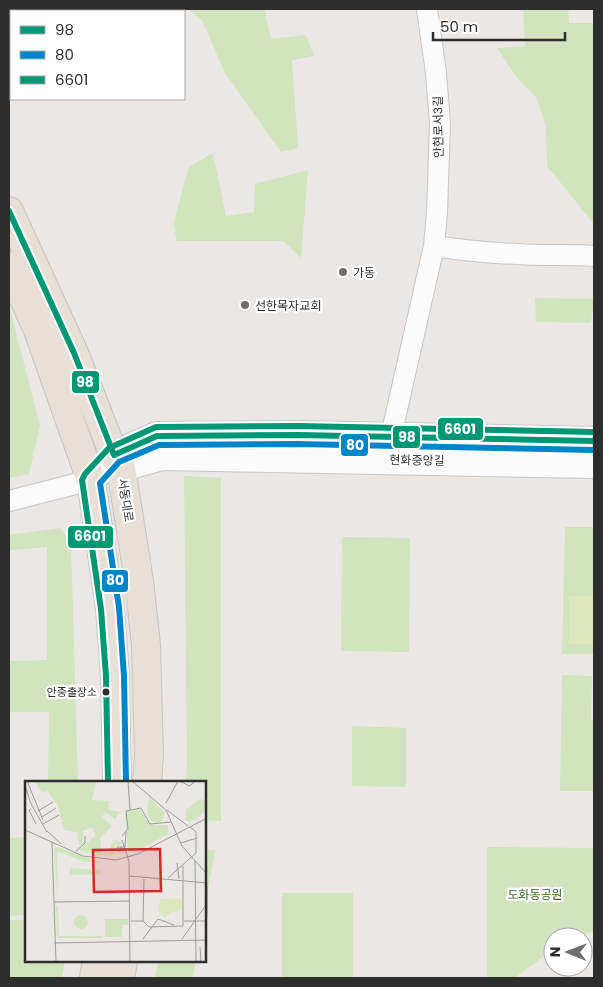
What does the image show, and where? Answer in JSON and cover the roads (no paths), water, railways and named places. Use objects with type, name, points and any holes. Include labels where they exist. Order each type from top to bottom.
[{"type":"main road","name":"서동대로","points":[[9,211],[71,346],[117,461],[139,581],[146,645],[149,755],[147,781]]},
{"type":"main road","points":[[9,266],[38,330],[91,480],[110,608],[116,676],[117,781]]},
{"type":"main road","points":[[94,978],[97,962]]},
{"type":"main road","points":[[120,978],[123,962]]},
{"type":"street","name":"안현로서3길","points":[[392,436],[434,246],[437,213],[440,123],[436,73],[427,9]]},
{"type":"street","points":[[434,246],[460,250],[519,254],[594,256]]},
{"type":"street","points":[[9,501],[91,480],[117,461],[158,436],[392,436],[520,441],[594,441]]},
{"type":"street","points":[[370,459],[392,436]]},
{"type":"street","name":"현화중앙길","points":[[117,461],[162,456],[594,464]]},
{"type":"place","name":"가동","points":[[343,272]]},
{"type":"place","name":"선한목자교회","points":[[245,305]]},
{"type":"place","name":"안중출장소","points":[[106,692]]},
{"type":"park label","name":"도화동공원","points":[[535,894]]}]
